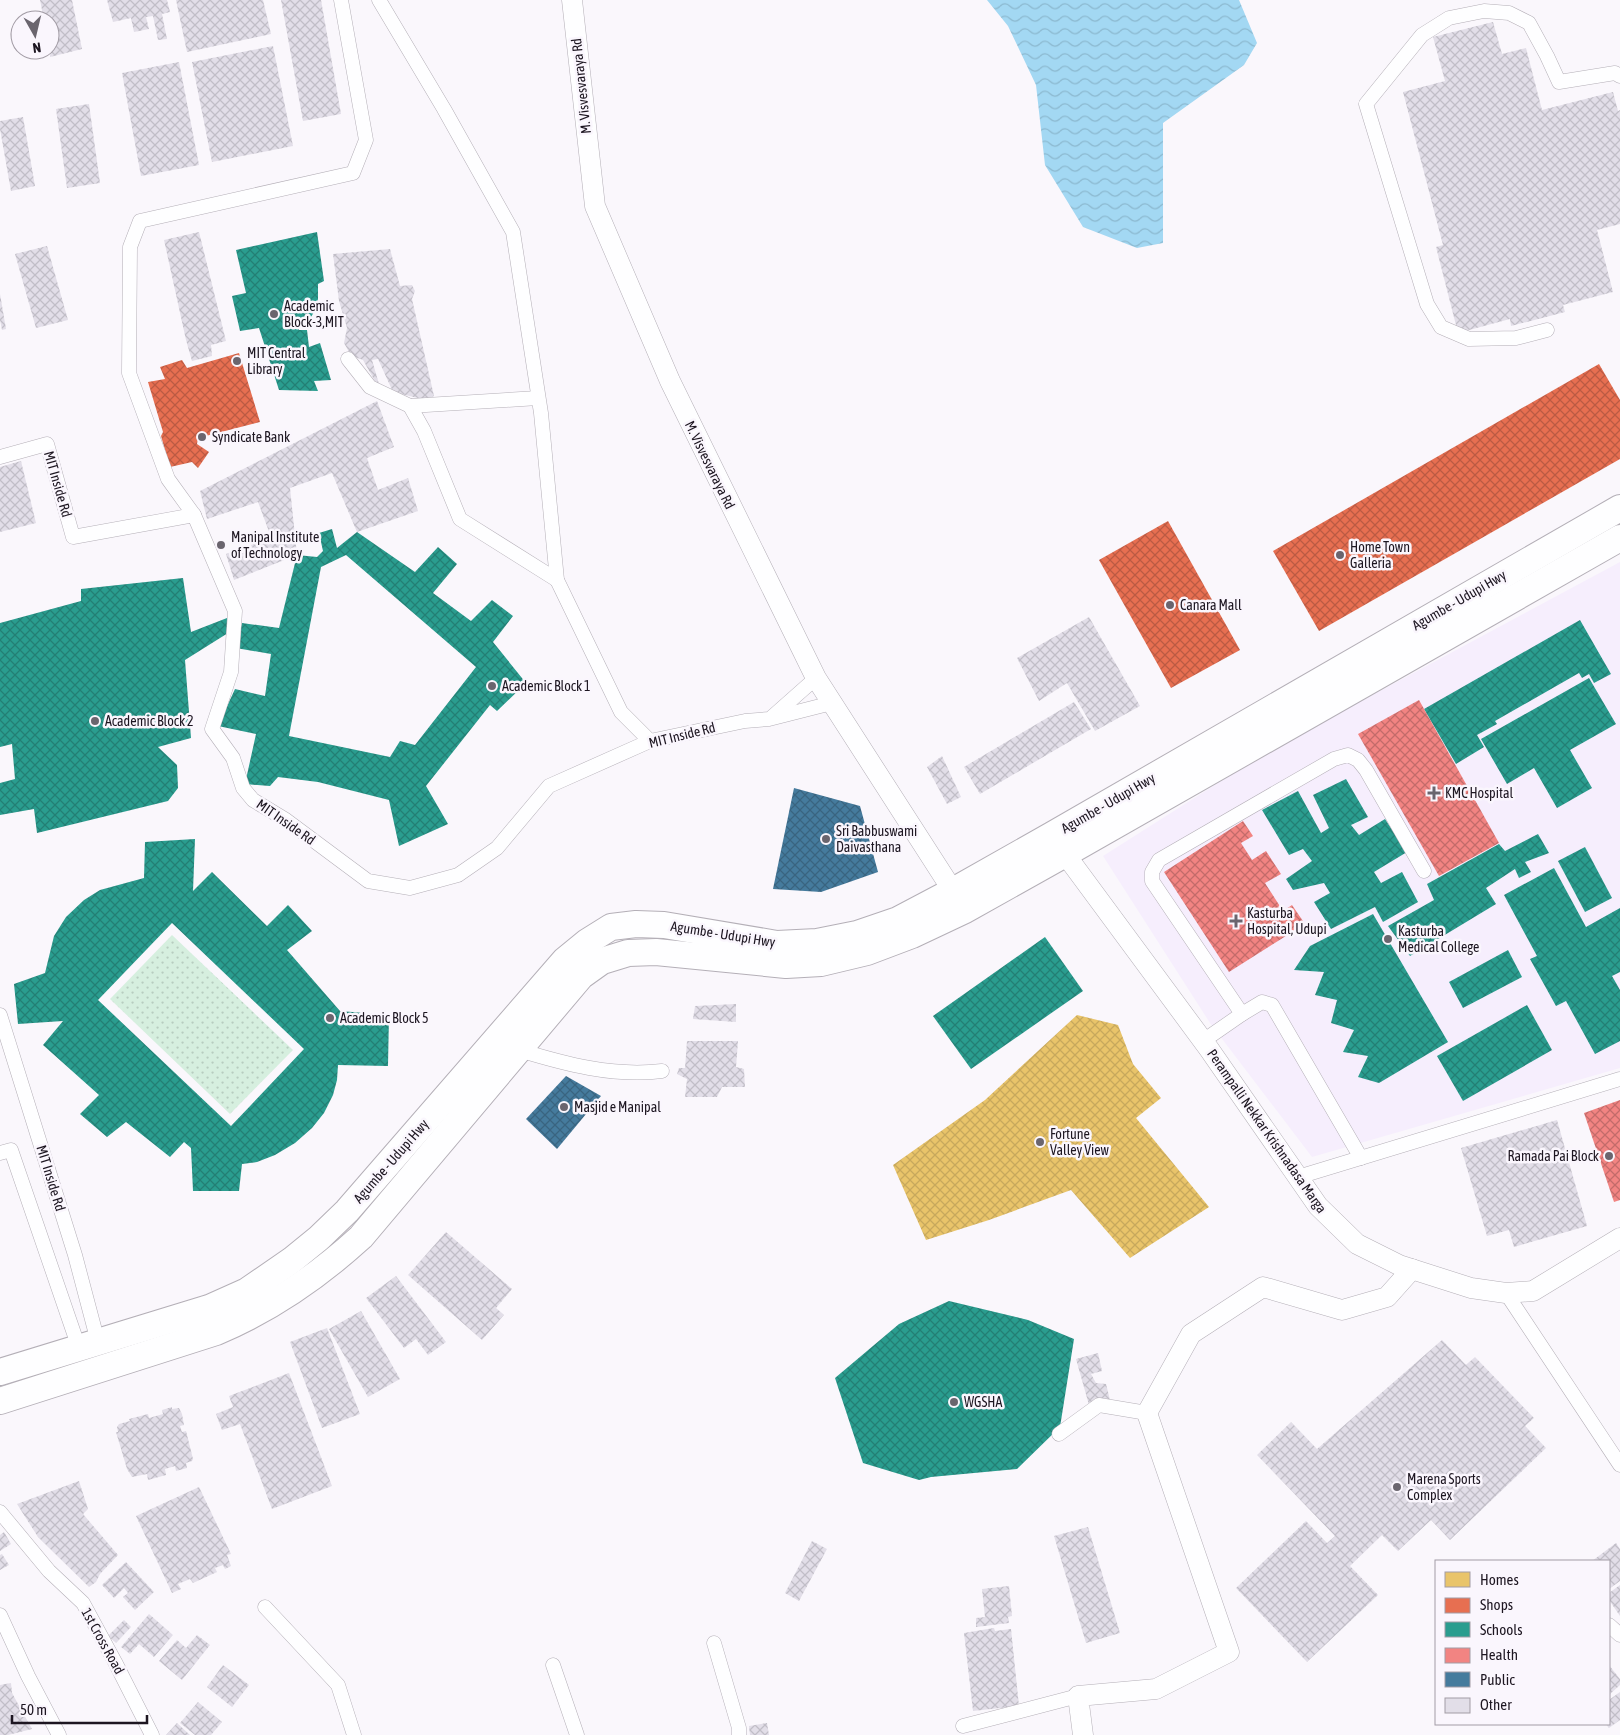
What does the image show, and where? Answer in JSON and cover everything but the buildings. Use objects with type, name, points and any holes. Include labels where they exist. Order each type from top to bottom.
[{"type":"highway","name":"Agumbe - Udupi Hwy","points":[[0,1401],[216,1332],[245,1319],[301,1286],[332,1263],[361,1236],[581,976],[602,960],[628,953],[656,952],[786,965],[821,963],[867,952],[912,935],[959,901],[1620,508]]},
{"type":"highway","name":"Agumbe - Udupi Hwy","points":[[0,1372],[209,1308],[247,1291],[292,1260],[347,1212],[565,960],[587,942],[611,927],[636,924],[664,925],[777,944],[817,942],[857,934],[959,901],[1066,854],[1620,538]]},
{"type":"street","points":[[194,515],[168,479],[129,373],[130,246],[140,220],[353,173],[366,140],[341,0]]},
{"type":"street","points":[[379,0],[444,109],[513,232],[538,398],[557,580],[621,712],[650,741]]},
{"type":"street","name":"M. Visvesvaraya Rd","points":[[572,0],[596,206],[670,381],[816,678],[959,901]]},
{"type":"street","points":[[1547,330],[1516,338],[1469,339],[1441,327],[1427,304],[1366,104],[1422,35],[1449,18],[1484,11],[1509,13],[1529,23],[1559,82],[1615,73],[1620,76]]},
{"type":"street","points":[[348,359],[370,387],[410,406],[538,398]]},
{"type":"street","points":[[410,406],[424,431],[460,519],[557,580]]},
{"type":"street","name":"MIT Inside Rd","points":[[0,457],[47,444],[73,536],[194,515],[235,611],[231,672],[212,729],[233,758],[243,788],[253,800],[286,820],[368,881],[410,888],[458,875],[497,848],[549,786],[650,741],[745,720],[769,719],[832,703]]},
{"type":"street","points":[[769,719],[816,678]]},
{"type":"street","points":[[1242,1014],[1152,882],[1152,872],[1160,860],[1334,759],[1348,755],[1358,760],[1366,770],[1424,871]]},
{"type":"street","name":"Perampalli Nekkar Krishnadasa Marga","points":[[1066,854],[1203,1041],[1318,1206],[1357,1244],[1399,1265],[1471,1288],[1506,1293],[1533,1291],[1620,1238]]},
{"type":"street","points":[[1203,1041],[1262,1002],[1272,1005],[1361,1158]]},
{"type":"street","name":"MIT Inside Rd","points":[[0,1015],[75,1255],[88,1345]]},
{"type":"street","points":[[519,1050],[562,1063],[599,1070],[640,1074],[662,1071]]},
{"type":"street","points":[[1298,1177],[1620,1079]]},
{"type":"street","points":[[0,1153],[11,1150],[88,1345]]},
{"type":"street","points":[[963,1726],[1078,1696],[1156,1690],[1229,1652],[1147,1413],[1191,1334],[1263,1287],[1342,1310],[1387,1297],[1412,1269]]},
{"type":"street","points":[[1506,1293],[1620,1465]]},
{"type":"street","points":[[1059,1434],[1099,1404],[1147,1413]]},
{"type":"street","name":"1st Cross Road","points":[[0,1512],[49,1570],[83,1603],[152,1735]]},
{"type":"street","points":[[265,1608],[338,1685],[354,1735]]},
{"type":"street","points":[[0,1615],[28,1676],[59,1735]]},
{"type":"street","points":[[1610,1626],[1620,1635]]},
{"type":"street","points":[[714,1643],[739,1728],[739,1735]]},
{"type":"street","points":[[553,1665],[577,1735]]},
{"type":"street","points":[[1078,1696],[1083,1735]]},
{"type":"shaded area","name":"Kasturba Medical College","points":[[1620,562],[1620,1068],[1312,1157],[1210,1023],[1103,856],[1270,750]]},
{"type":"green space","points":[[172,935],[293,1050],[230,1114],[110,999]]},
{"type":"water","points":[[987,0],[1239,0],[1257,43],[1244,65],[1163,123],[1163,243],[1137,248],[1083,227],[1045,165],[1036,85],[1008,26]]},
{"type":"place","name":"Academic Block-3,MIT","points":[[274,314]]},
{"type":"place","name":"MIT Central Library","points":[[237,361]]},
{"type":"place","name":"Syndicate Bank","points":[[202,437]]},
{"type":"place","name":"Manipal Institute of Technology","points":[[221,545]]},
{"type":"place","name":"Home Town Galleria","points":[[1340,555]]},
{"type":"place","name":"Canara Mall","points":[[1170,605]]},
{"type":"place","name":"Academic Block 1","points":[[492,686]]},
{"type":"place","name":"Academic Block 2","points":[[95,721]]},
{"type":"place","name":"KMC Hospital","points":[[1434,793]]},
{"type":"place","name":"Sri Babbuswami Daivasthana","points":[[826,839]]},
{"type":"place","name":"Kasturba Hospital, Udupi","points":[[1236,921]]},
{"type":"place","name":"Kasturba Medical College","points":[[1388,939]]},
{"type":"place","name":"Academic Block 5","points":[[330,1018]]},
{"type":"place","name":"Masjid e Manipal","points":[[564,1107]]},
{"type":"place","name":"Fortune Valley View","points":[[1040,1142]]},
{"type":"place","name":"Ramada Pai Block","points":[[1609,1156]]},
{"type":"place","name":"WGSHA","points":[[954,1402]]},
{"type":"place","name":"Marena Sports Complex","points":[[1397,1487]]}]
